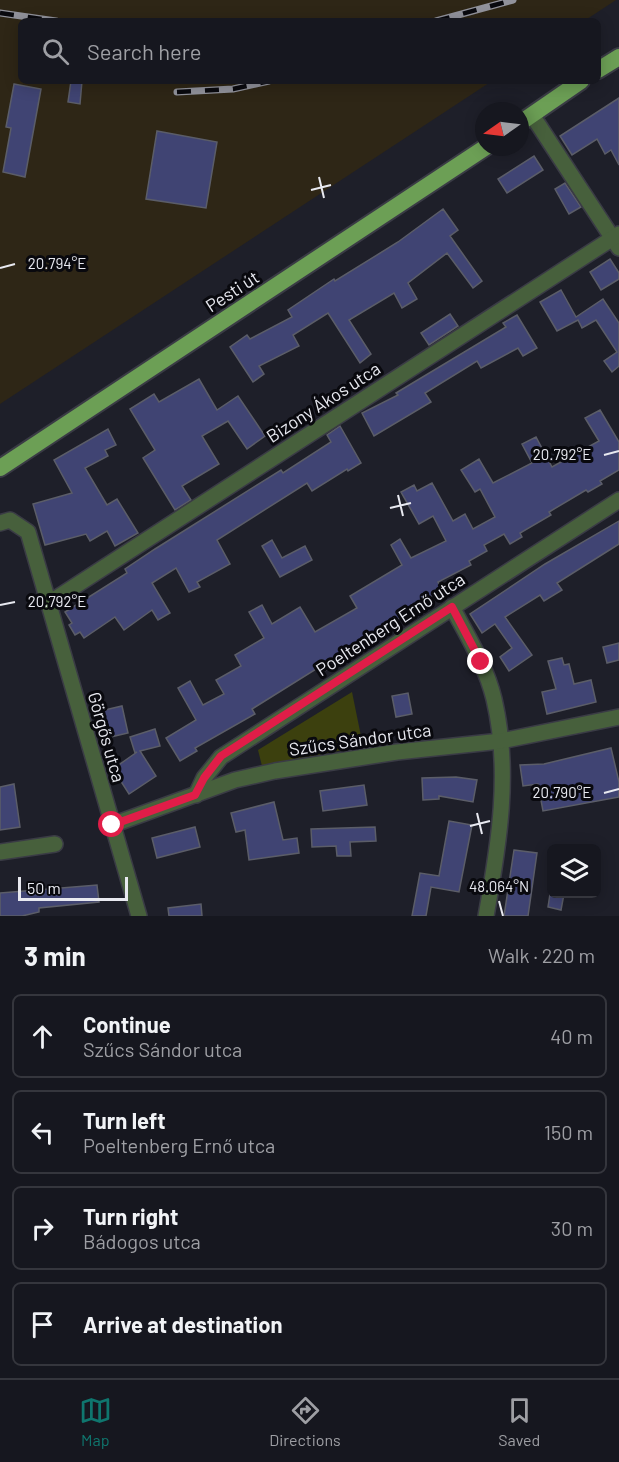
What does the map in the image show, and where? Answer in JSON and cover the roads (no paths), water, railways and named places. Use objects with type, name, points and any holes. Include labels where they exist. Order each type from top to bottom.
[{"type":"main road","points":[[601,68],[619,57]]},
{"type":"main road","points":[[529,117],[577,84]]},
{"type":"main road","name":"Pesti út","points":[[0,468],[475,154]]},
{"type":"street","points":[[529,123],[617,240]]},
{"type":"street","name":"Bizony Ákos utca","points":[[49,603],[617,240]]},
{"type":"street","name":"Poeltenberg Ernő utca","points":[[195,795],[204,778],[221,756],[619,500]]},
{"type":"street","name":"Görgős utca","points":[[0,523],[10,520],[28,532],[139,916]]},
{"type":"street","points":[[452,607],[481,662],[494,698],[501,741],[501,819],[486,916]]},
{"type":"street","name":"Szűcs Sándor utca","points":[[112,825],[235,780],[275,771],[397,752],[501,741],[619,717]]},
{"type":"street","points":[[0,852],[55,844]]},
{"type":"railway","points":[[447,18],[513,0]]},
{"type":"railway","points":[[0,13],[35,18]]},
{"type":"railway","points":[[177,92],[233,89],[256,84]]}]
